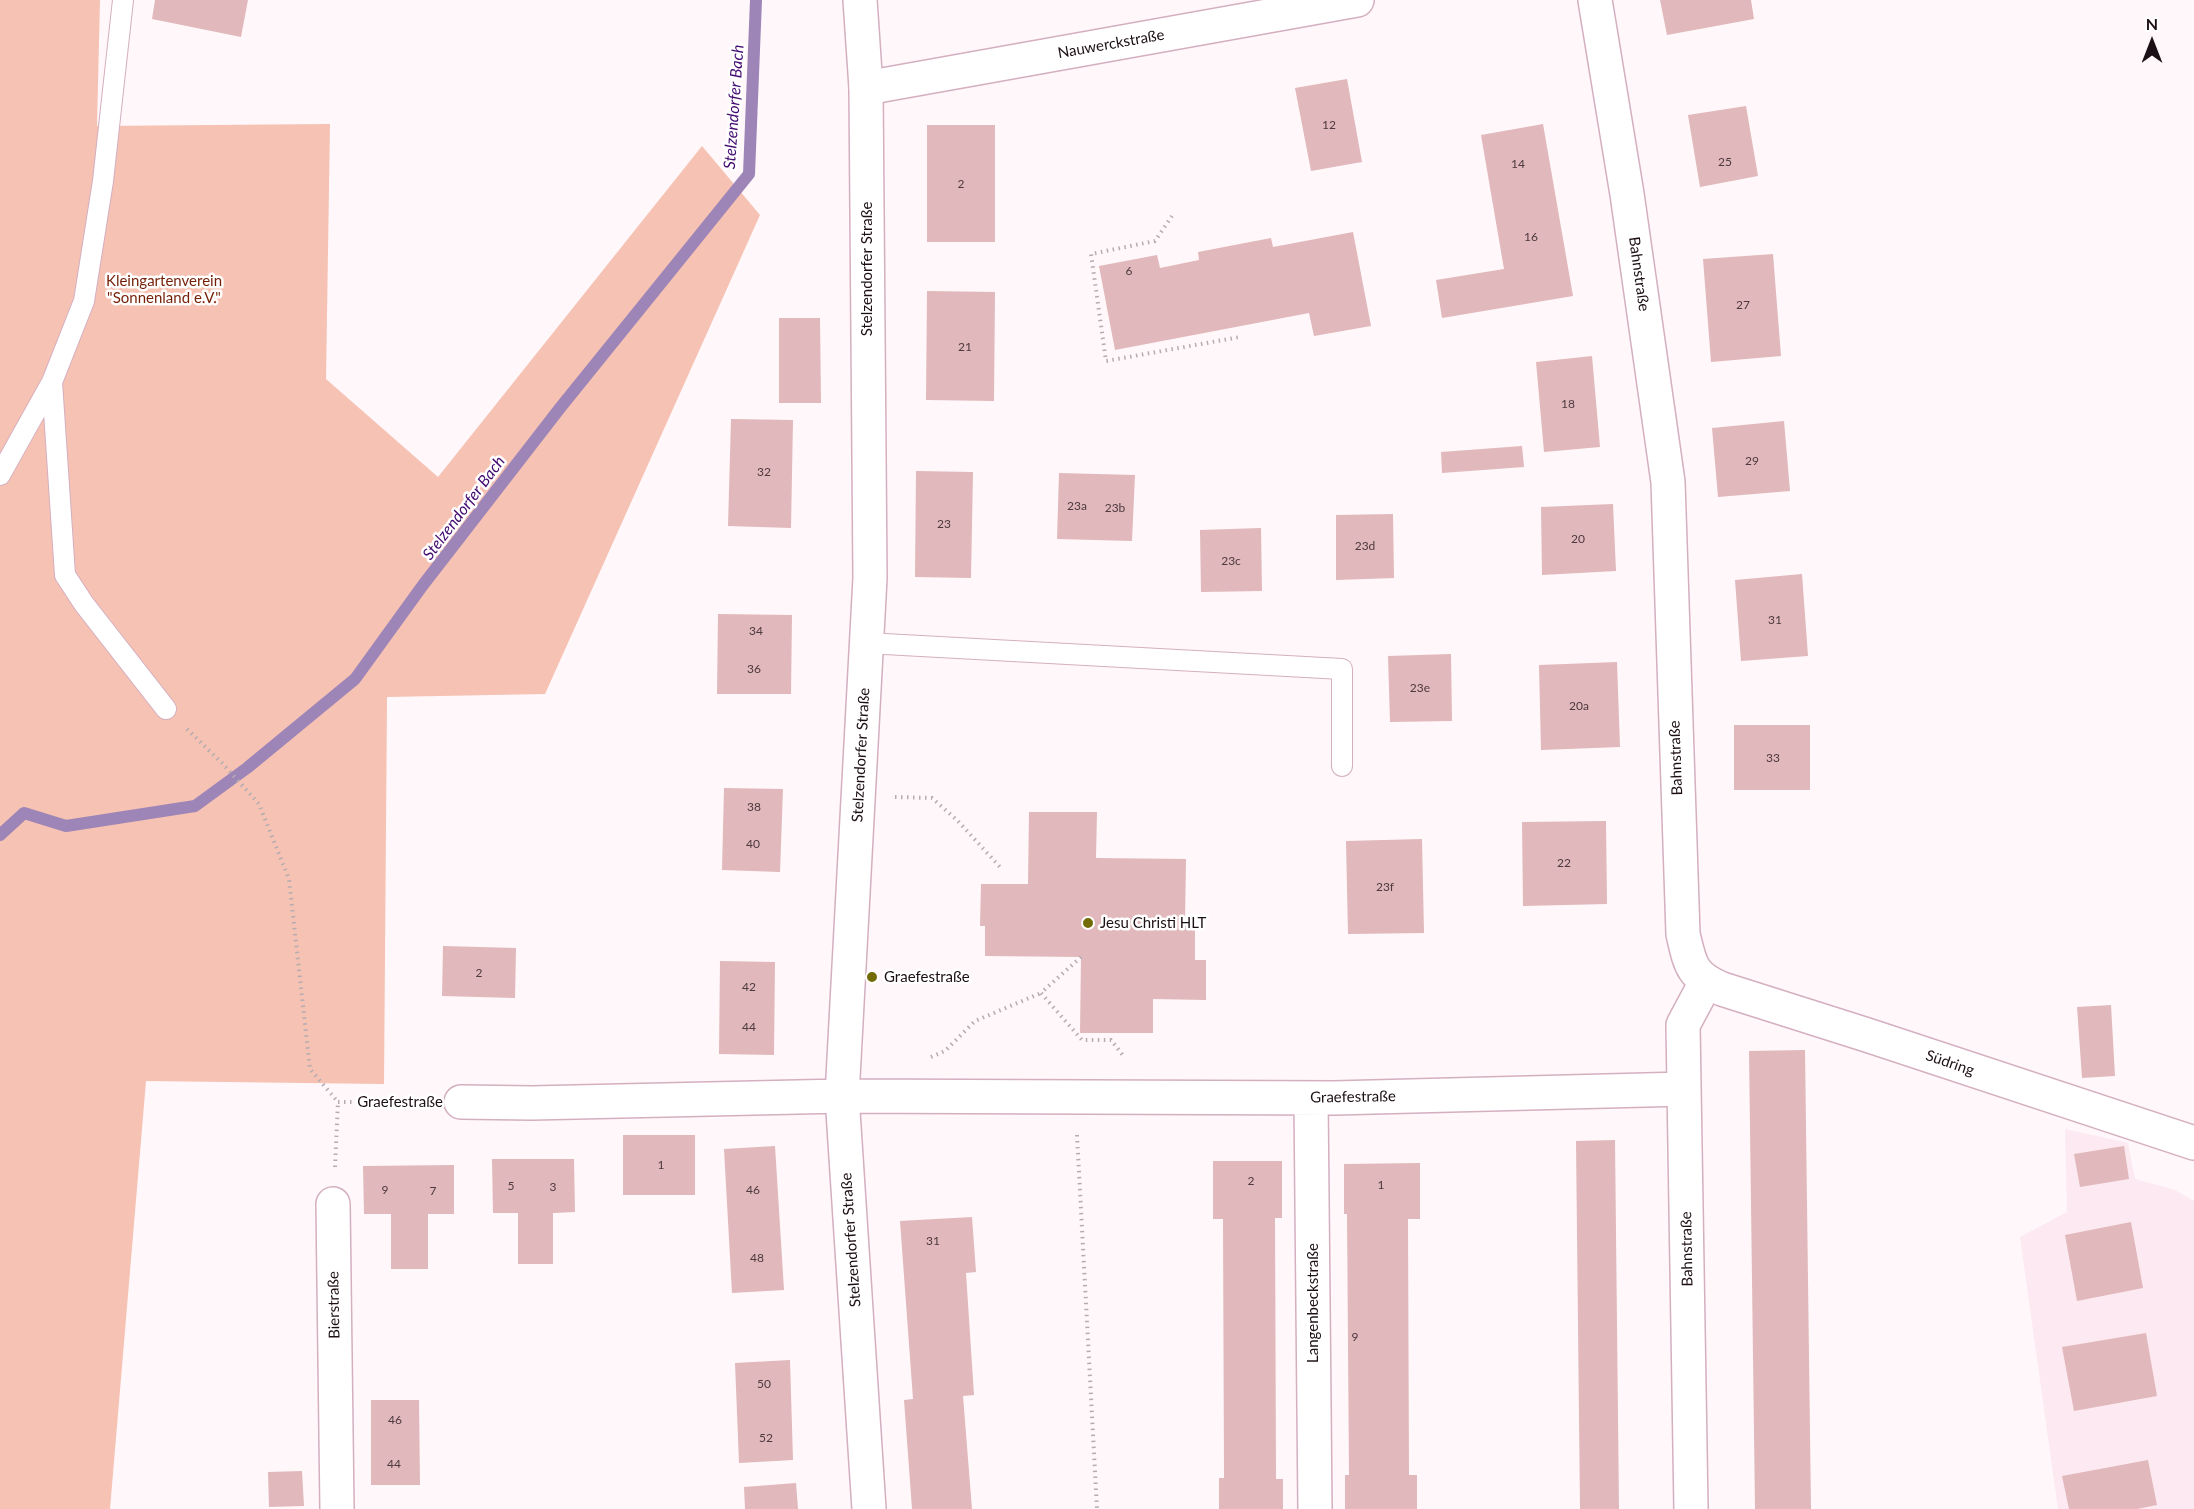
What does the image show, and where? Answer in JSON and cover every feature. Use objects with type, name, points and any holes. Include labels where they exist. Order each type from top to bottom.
[{"type":"street","name":"Stelzendorfer Straße","points":[[860,0],[866,88],[870,578],[842,1096],[869,1509]]},
{"type":"street","name":"Nauwerckstraße","points":[[866,88],[1357,0]]},
{"type":"street","name":"Bahnstraße","points":[[1595,0],[1628,194],[1668,482],[1683,934],[1691,966],[1706,982],[1683,1025],[1691,1509]]},
{"type":"street","name":"Südring","points":[[1706,982],[2194,1143]]},
{"type":"street","name":"Graefestraße","points":[[461,1102],[532,1103],[842,1096],[1311,1098],[1684,1089]]},
{"type":"street","name":"Langenbeckstraße","points":[[1311,1098],[1315,1509]]},
{"type":"street","name":"Bierstraße","points":[[333,1204],[337,1509]]},
{"type":"lane","points":[[0,475],[52,382],[84,301],[103,181],[123,0]]},
{"type":"lane","points":[[52,382],[65,575],[84,604],[166,710]]},
{"type":"lane","points":[[866,643],[1342,669],[1342,766]]},
{"type":"path","points":[[1172,216],[1155,241],[1091,254],[1106,361],[1240,337]]},
{"type":"path","points":[[166,710],[222,763],[259,804],[290,879],[310,1069],[339,1102],[333,1204]]},
{"type":"path","points":[[858,796],[932,798],[957,820],[1000,867]]},
{"type":"path","points":[[924,1060],[945,1051],[975,1021],[1041,993],[1081,957]]},
{"type":"path","points":[[1041,993],[1082,1040],[1111,1040],[1128,1061]]},
{"type":"path","points":[[1075,1098],[1097,1509]]},
{"type":"path","name":"Graefestraße","points":[[339,1102],[461,1102]]},
{"type":"shaded area","points":[[2065,1129],[2128,1143],[2135,1179],[2175,1190],[2194,1201],[2194,1509],[2058,1509],[2020,1237],[2067,1212]]},
{"type":"green space","name":"Kleingartenverein \"Sonnenland e.V.\"","points":[[0,0],[100,0],[97,126],[330,124],[326,379],[438,477],[702,146],[760,215],[545,694],[387,697],[384,1084],[146,1081],[110,1509],[0,1509]]},
{"type":"building","points":[[155,0],[248,0],[241,37],[152,19]]},
{"type":"building","points":[[1660,0],[1751,0],[1754,19],[1667,35]]},
{"type":"building","points":[[1347,79],[1362,162],[1311,171],[1295,88]]},
{"type":"building","points":[[1746,106],[1758,176],[1700,187],[1688,115]]},
{"type":"building","points":[[1543,124],[1573,296],[1442,318],[1436,280],[1504,269],[1481,135]]},
{"type":"building","points":[[927,125],[995,125],[995,242],[927,242]]},
{"type":"building","points":[[1353,232],[1371,326],[1314,336],[1309,313],[1115,350],[1099,266],[1157,255],[1160,268],[1199,260],[1198,252],[1271,238],[1273,247]]},
{"type":"building","points":[[1773,254],[1781,356],[1711,362],[1703,259]]},
{"type":"building","points":[[927,291],[995,292],[994,401],[926,400]]},
{"type":"building","points":[[779,318],[820,318],[821,403],[779,403]]},
{"type":"building","points":[[1592,356],[1600,447],[1544,452],[1536,362]]},
{"type":"building","points":[[731,419],[793,420],[791,528],[728,526]]},
{"type":"building","points":[[1784,421],[1790,491],[1718,497],[1712,428]]},
{"type":"building","points":[[1522,446],[1524,467],[1442,473],[1441,452]]},
{"type":"building","points":[[916,471],[973,472],[971,578],[915,577]]},
{"type":"building","points":[[1059,473],[1135,475],[1132,541],[1057,539]]},
{"type":"building","points":[[1613,504],[1616,571],[1542,575],[1541,507]]},
{"type":"building","points":[[1393,514],[1394,578],[1336,580],[1336,515]]},
{"type":"building","points":[[1261,528],[1262,591],[1201,592],[1200,530]]},
{"type":"building","points":[[1802,574],[1808,656],[1741,661],[1735,580]]},
{"type":"building","points":[[718,614],[792,615],[791,694],[717,694]]},
{"type":"building","points":[[1451,654],[1452,721],[1390,722],[1388,656]]},
{"type":"building","points":[[1617,662],[1620,747],[1541,750],[1539,665]]},
{"type":"building","points":[[1734,725],[1810,725],[1810,790],[1734,790]]},
{"type":"building","points":[[724,788],[783,789],[780,872],[722,870]]},
{"type":"building","name":"Jesu Christi HLT","points":[[1029,812],[1097,812],[1096,858],[1186,859],[1185,920],[1195,920],[1195,960],[1206,960],[1206,1000],[1153,999],[1153,1033],[1080,1033],[1081,957],[985,956],[985,926],[980,926],[981,884],[1028,884]]},
{"type":"building","points":[[1606,821],[1607,904],[1523,906],[1522,822]]},
{"type":"building","points":[[1422,839],[1424,933],[1348,934],[1346,841]]},
{"type":"building","points":[[443,946],[516,948],[515,998],[442,996]]},
{"type":"building","points":[[720,961],[775,962],[774,1055],[719,1054]]},
{"type":"building","points":[[2111,1005],[2115,1076],[2082,1078],[2077,1007]]},
{"type":"building","points":[[1805,1050],[1811,1509],[1755,1509],[1749,1051]]},
{"type":"building","points":[[623,1135],[695,1135],[695,1195],[623,1195]]},
{"type":"building","points":[[1615,1140],[1619,1509],[1580,1509],[1576,1141]]},
{"type":"building","points":[[775,1146],[784,1290],[732,1293],[724,1149]]},
{"type":"building","points":[[2124,1146],[2129,1179],[2080,1187],[2074,1154]]},
{"type":"building","points":[[492,1159],[574,1159],[575,1212],[553,1213],[553,1264],[518,1264],[518,1213],[493,1213]]},
{"type":"building","points":[[1213,1161],[1282,1161],[1282,1218],[1275,1218],[1276,1479],[1283,1479],[1283,1509],[1219,1509],[1219,1478],[1224,1478],[1223,1219],[1213,1219]]},
{"type":"building","points":[[1420,1163],[1420,1219],[1408,1219],[1409,1475],[1417,1475],[1417,1509],[1345,1509],[1345,1475],[1349,1475],[1347,1214],[1344,1214],[1344,1164]]},
{"type":"building","points":[[454,1165],[454,1214],[428,1214],[428,1269],[391,1269],[391,1214],[364,1214],[363,1166]]},
{"type":"building","points":[[972,1217],[976,1272],[966,1273],[974,1395],[963,1396],[972,1509],[912,1509],[904,1400],[913,1399],[900,1221]]},
{"type":"building","points":[[2131,1222],[2143,1288],[2077,1301],[2065,1235]]},
{"type":"building","points":[[2146,1333],[2157,1396],[2074,1411],[2062,1347]]},
{"type":"building","points":[[790,1360],[793,1460],[739,1463],[735,1363]]},
{"type":"building","points":[[371,1400],[419,1400],[420,1485],[371,1485]]},
{"type":"building","points":[[2148,1460],[2157,1505],[2137,1509],[2069,1509],[2062,1476]]},
{"type":"building","points":[[302,1471],[304,1506],[269,1507],[268,1472]]},
{"type":"building","points":[[796,1483],[798,1509],[745,1509],[744,1487]]},
{"type":"waterway","name":"Stelzendorfer Bach","points":[[0,835],[24,813],[66,826],[195,806],[247,768],[355,679],[423,585],[560,408],[749,174],[756,0]]},
{"type":"place","name":"Jesu Christi HLT","points":[[1088,923]]},
{"type":"place","name":"Graefestraße","points":[[872,977]]}]
